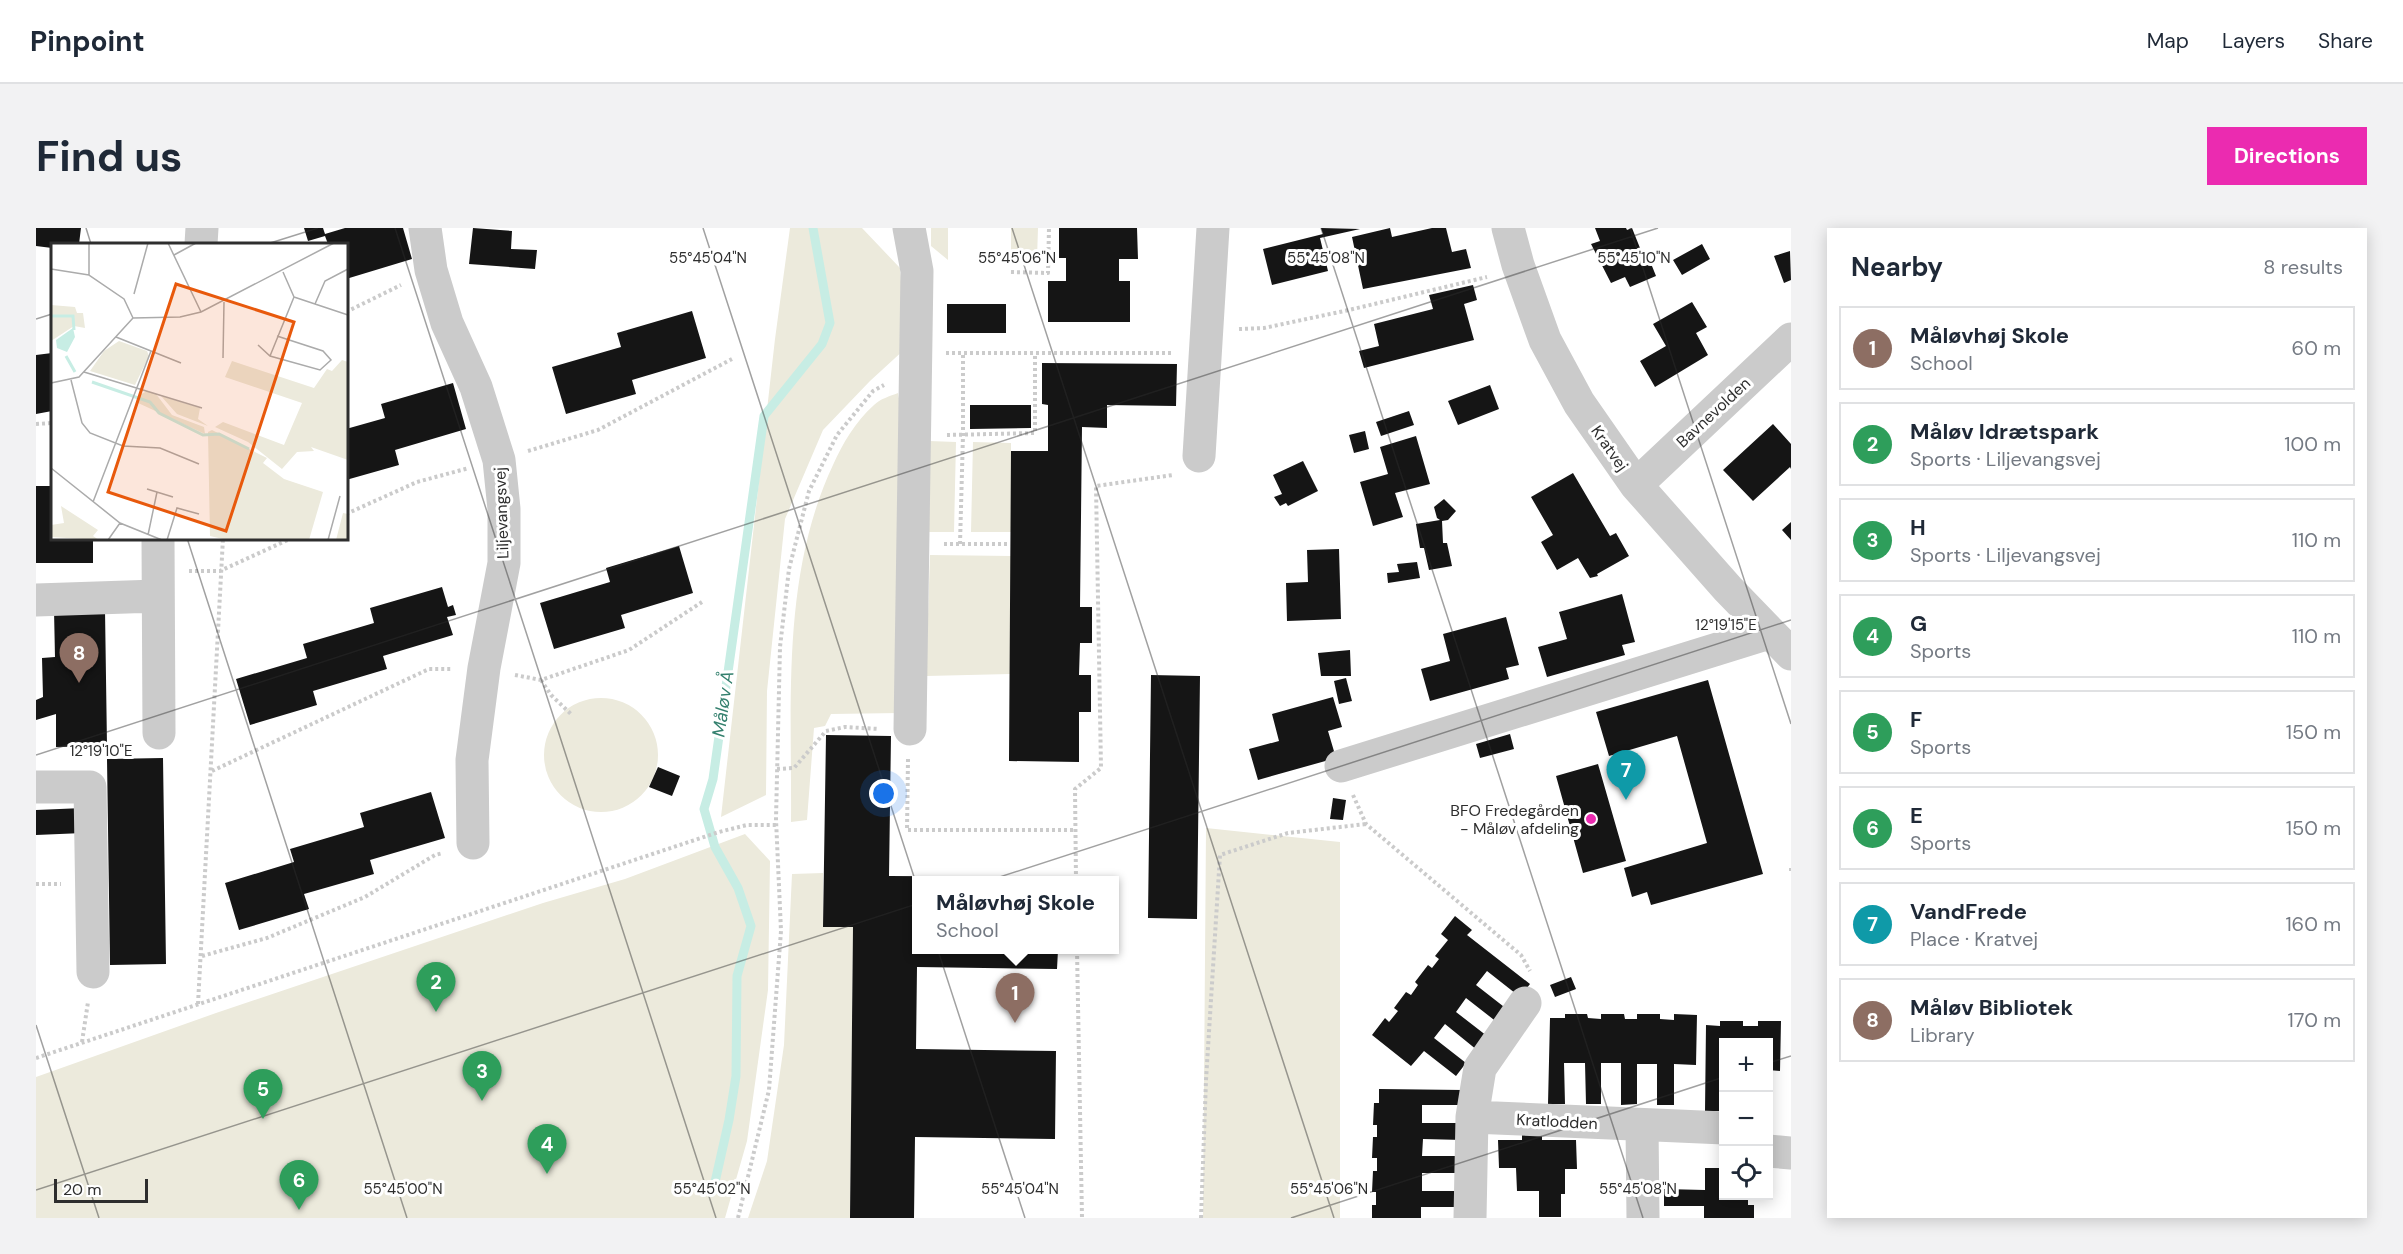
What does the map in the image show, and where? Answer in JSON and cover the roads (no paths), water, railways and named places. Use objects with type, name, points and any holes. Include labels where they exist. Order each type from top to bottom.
[{"type":"street","points":[[201,243],[202,228]]},
{"type":"street","name":"Liljevangsvej","points":[[425,228],[431,270],[447,323],[476,387],[499,459],[504,509],[504,563],[484,668],[472,760],[472,843]]},
{"type":"street","points":[[896,729],[913,544],[917,271],[909,228]]},
{"type":"street","points":[[1199,456],[1213,228]]},
{"type":"street","name":"Kratvej","points":[[1341,766],[1780,644],[1636,485],[1574,394],[1545,340],[1518,265],[1508,228]]},
{"type":"street","name":"Bavnevolden","points":[[1636,485],[1791,339]]},
{"type":"street","points":[[158,540],[159,733]]},
{"type":"street","points":[[36,600],[157,596]]},
{"type":"street","points":[[36,788],[90,788],[93,972]]},
{"type":"street","points":[[1470,1218],[1472,1117],[1480,1068],[1524,1004]]},
{"type":"street","name":"Kratlodden","points":[[1472,1117],[1719,1128]]},
{"type":"street","points":[[1642,1125],[1643,1218]]},
{"type":"street","points":[[1773,1151],[1791,1153]]},
{"type":"waterway","name":"Måløv Å","points":[[713,1191],[736,1076],[737,976],[751,926],[738,888],[715,847],[704,809],[713,779],[764,416],[822,344],[830,323],[813,228]]},
{"type":"place","name":"Måløv Bibliotek","points":[[79,683]]},
{"type":"place","name":"VandFrede","points":[[1626,800]]},
{"type":"place","name":"BFO Fredegården - Måløv afdeling","points":[[1591,819]]},
{"type":"place","name":"Måløv Idrætspark","points":[[436,1012]]},
{"type":"place","name":"Måløvhøj Skole","points":[[1015,1023]]},
{"type":"place","name":"H","points":[[482,1101]]},
{"type":"place","name":"F","points":[[263,1119]]},
{"type":"place","name":"G","points":[[547,1174]]},
{"type":"place","name":"E","points":[[299,1210]]}]
